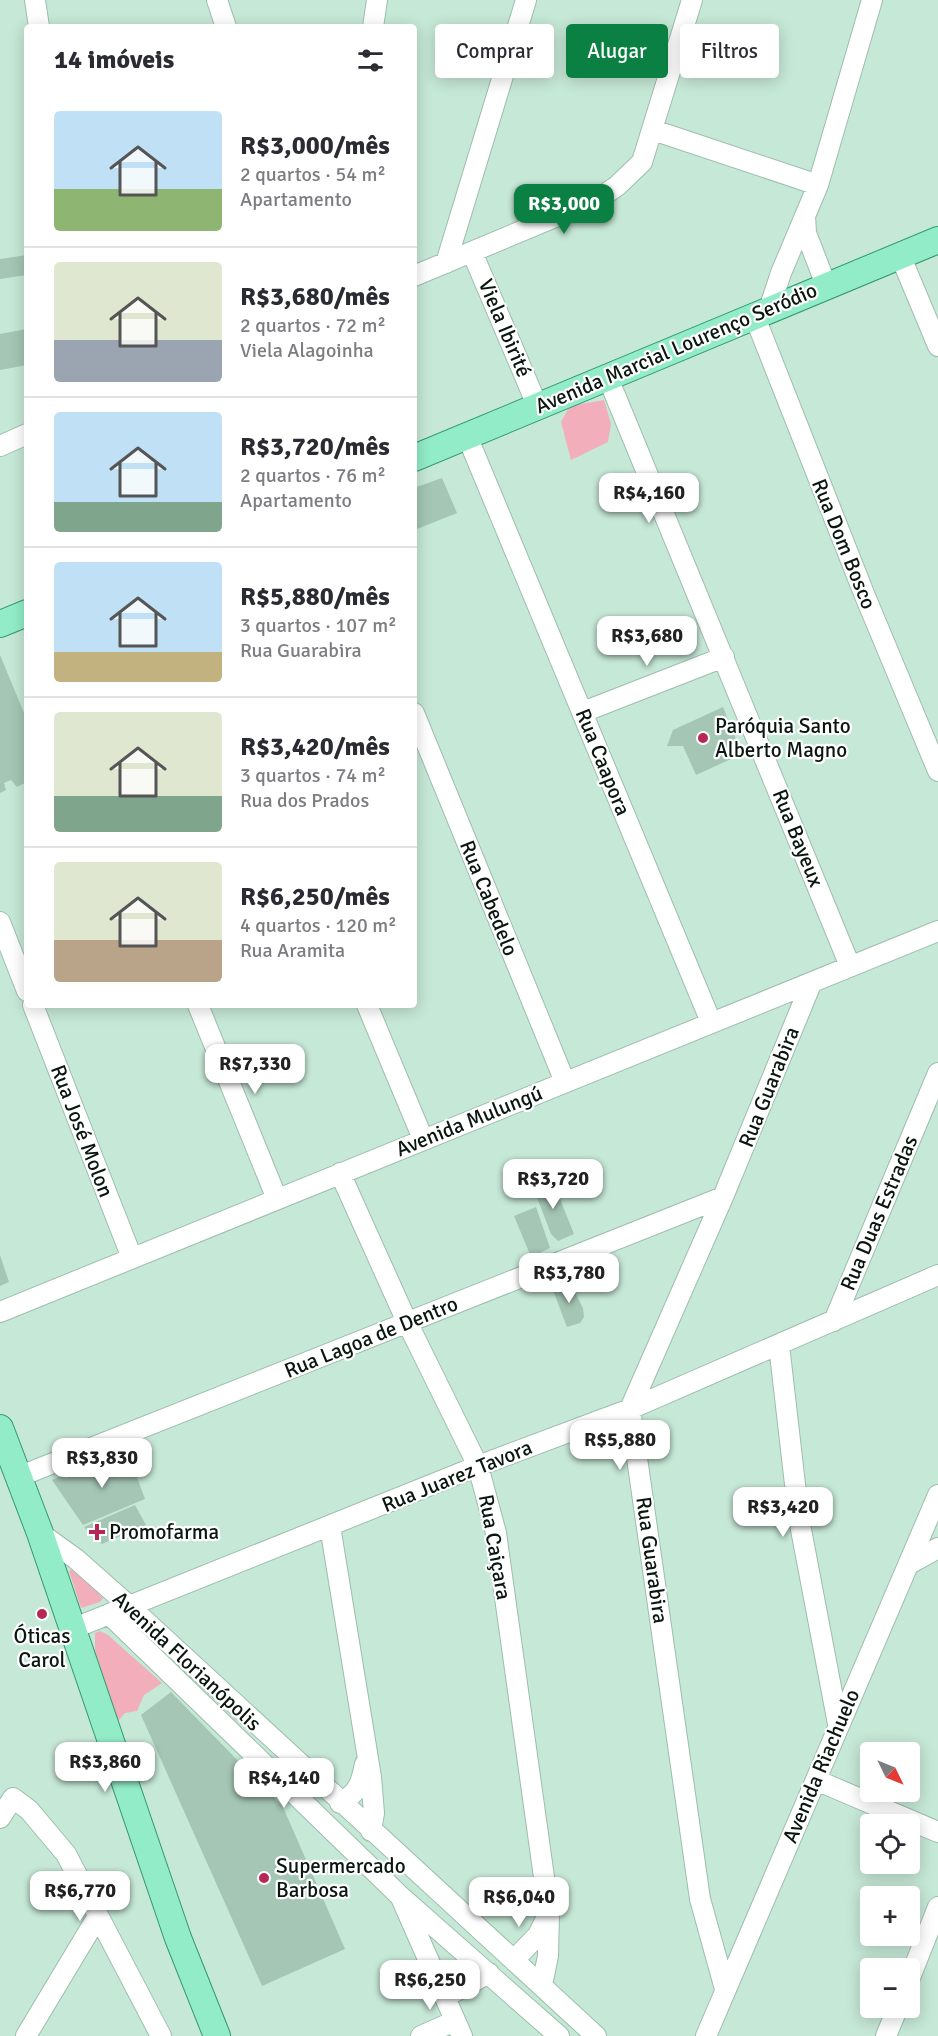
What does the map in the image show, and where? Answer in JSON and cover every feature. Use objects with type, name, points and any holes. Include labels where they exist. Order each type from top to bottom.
[{"type":"main road","name":"Avenida Marcial Lourenço Seródio","points":[[417,457],[938,240]]},
{"type":"main road","points":[[0,624],[24,614]]},
{"type":"main road","points":[[0,1428],[40,1533],[178,1938],[217,2036]]},
{"type":"street","points":[[35,0],[39,24]]},
{"type":"street","points":[[218,0],[225,24]]},
{"type":"street","points":[[373,24],[377,0]]},
{"type":"street","points":[[446,262],[526,0]]},
{"type":"street","points":[[417,275],[566,214],[617,186],[642,162],[692,0]]},
{"type":"street","points":[[762,312],[818,185],[872,0]]},
{"type":"street","points":[[653,130],[818,185]]},
{"type":"street","points":[[805,216],[808,242],[826,285]]},
{"type":"street","name":"Viela Ibirité","points":[[472,252],[537,405]]},
{"type":"street","points":[[900,255],[938,346]]},
{"type":"street","name":"Rua Dom Bosco","points":[[762,312],[865,596],[938,771]]},
{"type":"street","name":"Rua Bayeux","points":[[608,378],[850,966]]},
{"type":"street","points":[[0,446],[24,435]]},
{"type":"street","name":"Rua Caapora","points":[[467,436],[711,1022]]},
{"type":"street","points":[[583,712],[724,657]]},
{"type":"street","name":"Rua Cabedelo","points":[[417,720],[565,1082]]},
{"type":"street","points":[[0,922],[24,983]]},
{"type":"street","name":"Avenida Mulungú","points":[[0,1312],[938,931]]},
{"type":"street","name":"Rua Guarabira","points":[[725,1989],[700,1899],[630,1408],[723,1197],[811,984]]},
{"type":"street","name":"Rua José Molon","points":[[34,1008],[132,1258]]},
{"type":"street","points":[[199,1008],[277,1199]]},
{"type":"street","points":[[368,1008],[423,1139]]},
{"type":"street","name":"Rua Duas Estradas","points":[[834,1321],[938,1073]]},
{"type":"street","name":"Rua Caiçara","points":[[340,1173],[407,1322],[478,1466],[496,1533],[549,1913],[548,1956],[542,1985]]},
{"type":"street","name":"Rua Lagoa de Dentro","points":[[18,1477],[723,1197]]},
{"type":"street","name":"Rua Juarez Tavora","points":[[72,1629],[478,1466],[630,1408],[938,1275]]},
{"type":"street","points":[[778,1345],[799,1519],[838,1724]]},
{"type":"street","name":"Avenida Riachuelo","points":[[706,2036],[838,1724],[938,1496]]},
{"type":"street","points":[[330,1526],[374,1798],[371,1831]]},
{"type":"street","name":"Avenida Florianópolis","points":[[40,1533],[76,1559],[128,1605],[340,1803],[596,2036]]},
{"type":"street","points":[[909,1564],[938,1548]]},
{"type":"street","name":"Avenida Florianópolis","points":[[109,1614],[399,1895],[559,2036]]},
{"type":"street","points":[[340,1803],[357,1792],[362,1784],[367,1750]]},
{"type":"street","points":[[816,1780],[938,1832]]},
{"type":"street","points":[[0,1818],[13,1798],[29,1810],[66,1854],[161,2036]]},
{"type":"street","points":[[399,1895],[458,2028],[421,2036]]},
{"type":"street","points":[[920,1960],[932,1939],[938,1907]]},
{"type":"street","points":[[514,1960],[538,1935],[549,1913]]},
{"type":"street","points":[[27,2036],[98,1916]]},
{"type":"street","points":[[445,1997],[489,1973]]},
{"type":"street","points":[[886,2036],[893,2018]]},
{"type":"shaded area","points":[[604,400],[611,424],[608,442],[571,460],[561,422],[570,406]]},
{"type":"shaded area","points":[[73,1569],[103,1598],[100,1602],[81,1608],[69,1571]]},
{"type":"shaded area","points":[[100,1631],[108,1635],[162,1683],[144,1695],[137,1711],[125,1713],[118,1721],[95,1651],[95,1633]]},
{"type":"building","points":[[24,255],[24,275],[0,279],[0,259]]},
{"type":"building","points":[[24,330],[24,366],[0,370],[0,334]]},
{"type":"building","points":[[442,478],[457,513],[417,529],[417,487]]},
{"type":"building","points":[[0,655],[24,713],[24,784],[17,787],[11,780],[4,783],[6,790],[0,793]]},
{"type":"building","name":"Paróquia Santo Alberto Magno","points":[[723,707],[742,754],[696,775],[683,746],[667,746],[673,730]]},
{"type":"building","points":[[552,1179],[574,1234],[558,1241],[551,1234],[533,1187]]},
{"type":"building","points":[[536,1207],[550,1248],[531,1257],[514,1216]]},
{"type":"building","points":[[0,1255],[9,1282],[0,1286]]},
{"type":"building","points":[[568,1279],[583,1308],[584,1317],[580,1323],[567,1327],[552,1288]]},
{"type":"building","points":[[122,1454],[125,1457],[129,1455],[145,1499],[83,1525],[52,1480],[64,1475],[66,1478]]},
{"type":"building","points":[[135,1505],[146,1525],[102,1544],[84,1527]]},
{"type":"building","name":"Supermercado Barbosa","points":[[171,1692],[283,1807],[345,1949],[262,1986],[141,1715]]},
{"type":"place","name":"Paróquia Santo Alberto Magno","points":[[703,738]]},
{"type":"place","name":"Promofarma","points":[[97,1532]]},
{"type":"place","name":"Óticas Carol","points":[[42,1614]]},
{"type":"place","name":"Supermercado Barbosa","points":[[264,1878]]}]
